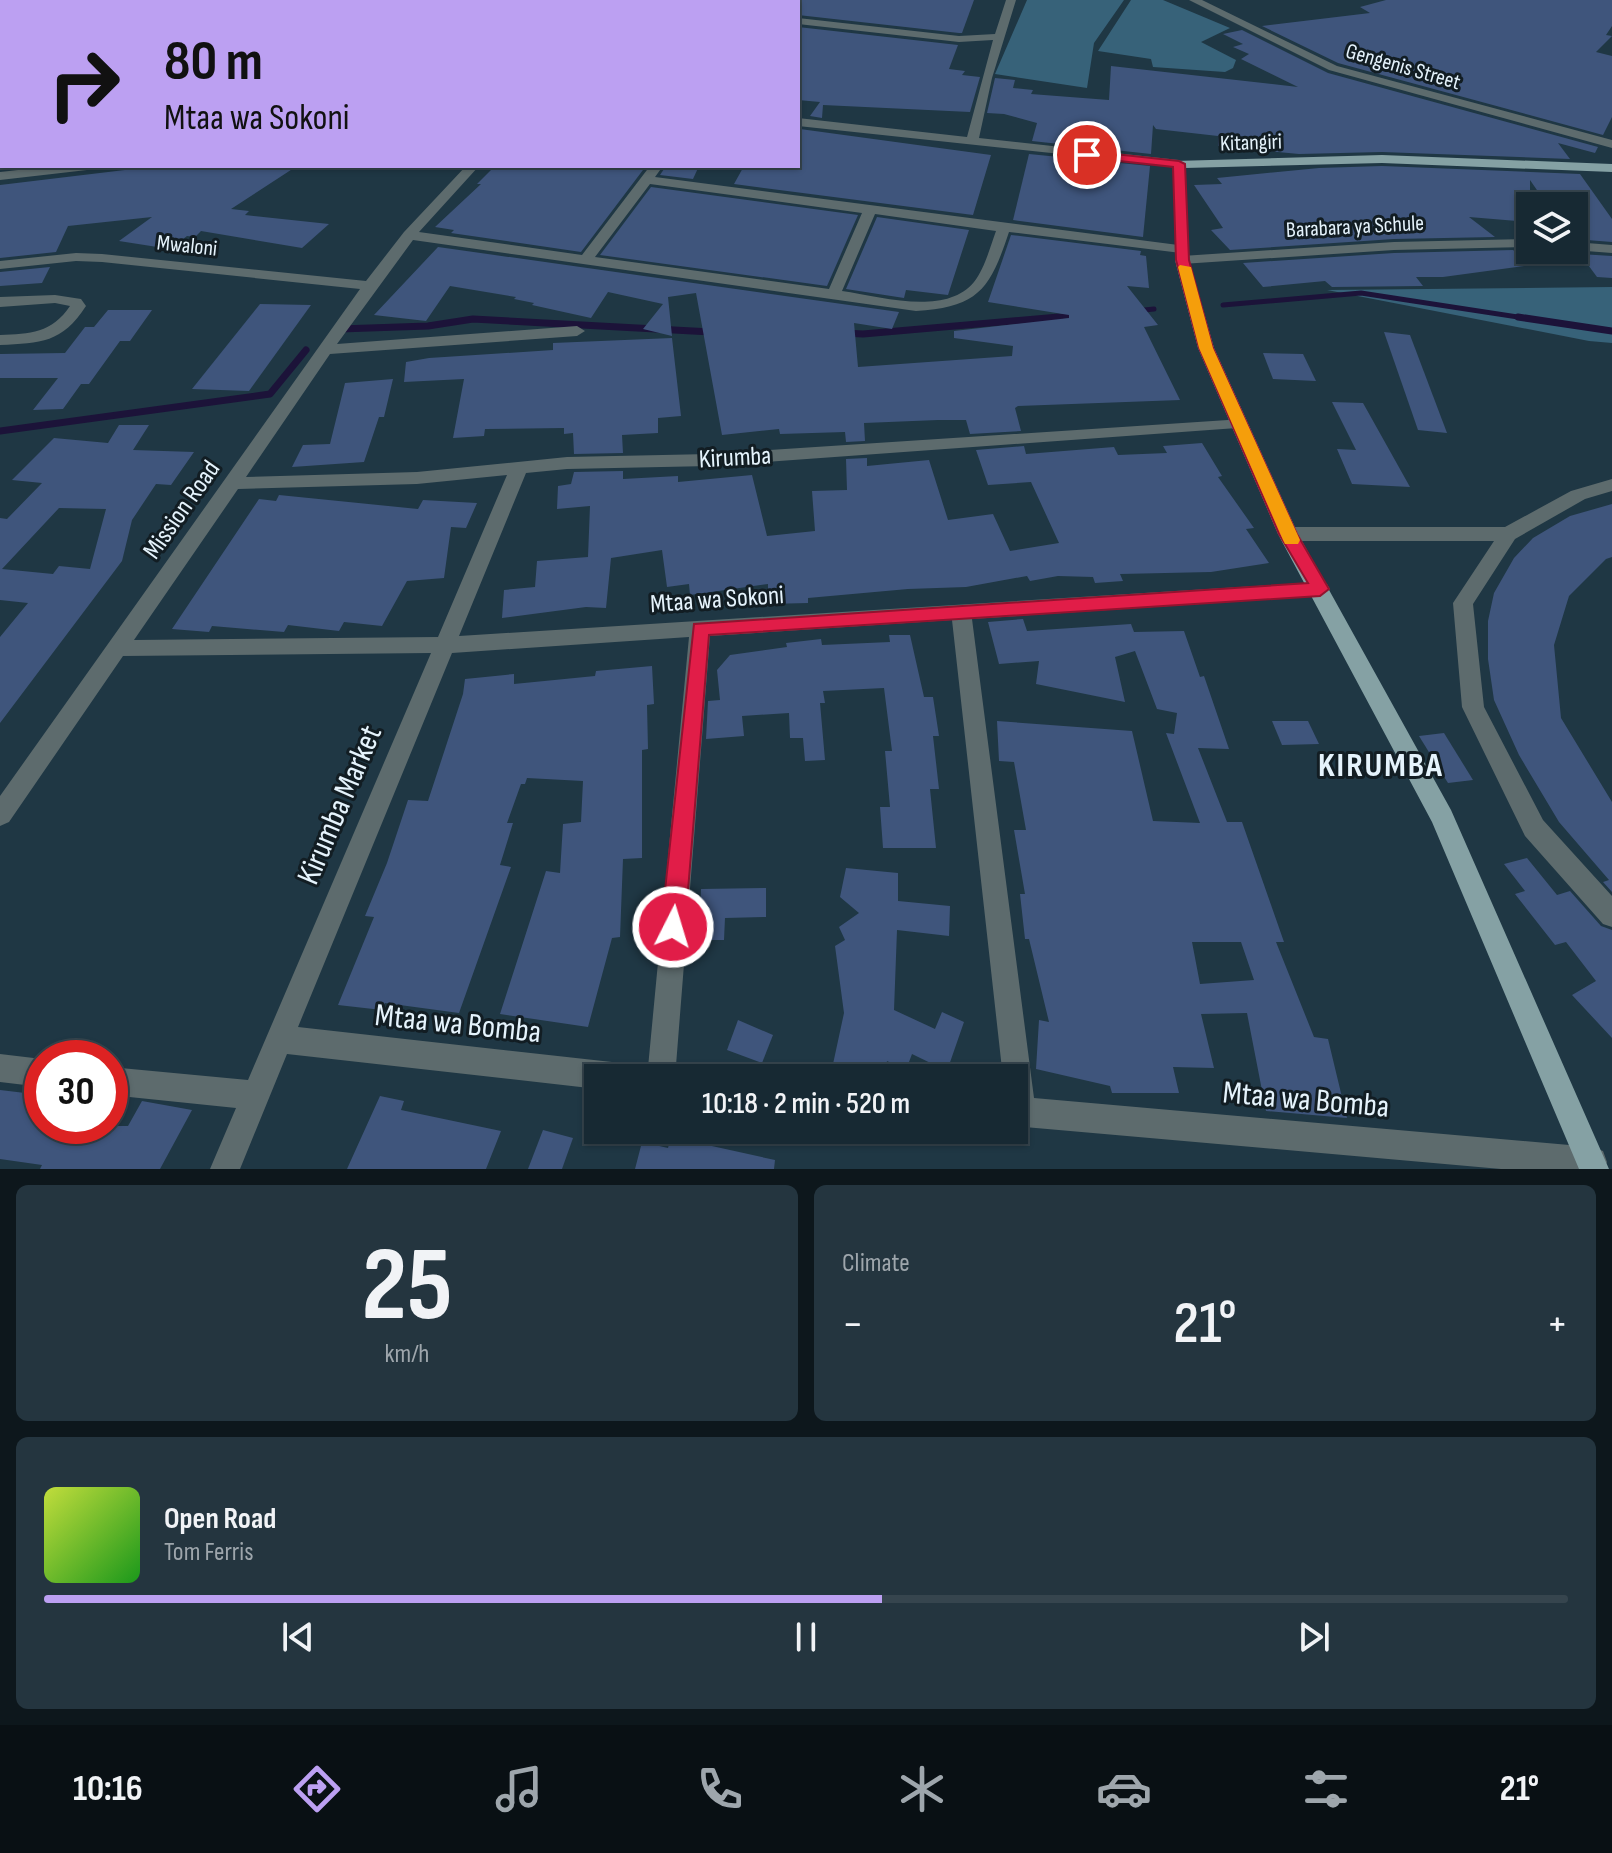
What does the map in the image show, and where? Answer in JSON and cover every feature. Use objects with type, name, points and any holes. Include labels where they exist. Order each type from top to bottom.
[{"type":"main road","name":"Kitangiri","points":[[1179,164],[1382,159],[1612,168]]},
{"type":"main road","points":[[1179,164],[1182,254],[1206,348],[1288,534],[1442,818],[1593,1166]]},
{"type":"street","points":[[972,142],[986,78],[1011,0]]},
{"type":"street","name":"Gengenis Street","points":[[1194,0],[1333,68],[1612,144]]},
{"type":"street","points":[[800,21],[959,39],[999,37]]},
{"type":"street","name":"Kitangiri","points":[[800,122],[1179,164]]},
{"type":"street","points":[[0,176],[70,168]]},
{"type":"street","name":"Mission Road","points":[[0,815],[370,286],[409,235],[471,168]]},
{"type":"street","points":[[585,261],[655,168]]},
{"type":"street","points":[[409,235],[916,306],[944,305],[967,298],[981,284],[1003,229],[871,208],[646,180]]},
{"type":"street","points":[[833,296],[871,208]]},
{"type":"street","name":"Barabara ya Schule","points":[[1003,229],[1182,254],[1516,243]]},
{"type":"street","points":[[1588,247],[1612,249]]},
{"type":"street","name":"Mwaloni","points":[[0,265],[76,257],[102,258],[370,286]]},
{"type":"street","points":[[0,302],[55,299],[76,302],[78,306],[68,325],[57,332],[35,338],[0,340]]},
{"type":"street","points":[[324,350],[577,331]]},
{"type":"street","name":"Kirumba","points":[[233,483],[417,478],[567,463],[755,457],[1237,423]]},
{"type":"street","name":"Kirumba Market","points":[[225,1169],[519,468]]},
{"type":"street","points":[[1612,485],[1578,495],[1508,534],[1463,603],[1473,707],[1534,828],[1612,915]]},
{"type":"street","points":[[1288,534],[1508,534]]},
{"type":"street","name":"Mtaa wa Sokoni","points":[[118,648],[445,645],[1320,589]]},
{"type":"street","points":[[961,613],[1012,1064]]},
{"type":"street","points":[[662,1064],[700,629]]},
{"type":"street","name":"Mtaa wa Bomba","points":[[278,1039],[584,1073]]},
{"type":"street","points":[[0,1068],[24,1071]]},
{"type":"street","points":[[128,1083],[256,1095]]},
{"type":"street","name":"Mtaa wa Bomba","points":[[1028,1113],[1593,1166]]},
{"type":"shaded area","points":[[1027,0],[1124,0],[1094,43],[1087,88],[995,74]]},
{"type":"shaded area","points":[[1131,0],[1163,0],[1230,28],[1201,42],[1236,60],[1233,68],[1225,72],[1153,67],[1151,59],[1098,51]]},
{"type":"shaded area","points":[[1612,287],[1612,343],[1327,290]]},
{"type":"building","points":[[800,0],[974,0],[962,33],[800,15]]},
{"type":"building","points":[[1386,0],[1612,0],[1612,26],[1606,35],[1612,36],[1596,52],[1612,56],[1612,117],[1603,135],[1338,63],[1262,26],[1370,13],[1360,7]]},
{"type":"building","points":[[800,27],[958,45],[949,69],[965,71],[962,75],[980,77],[970,112],[823,105],[822,118],[810,116],[820,102],[800,100]]},
{"type":"building","points":[[1242,30],[1328,73],[1598,147],[1595,153],[1558,143],[1570,159],[1382,152],[1299,154],[1218,146],[1218,136],[1156,129],[1153,125],[1151,154],[1032,141],[1037,123],[987,113],[995,78],[1015,80],[1013,88],[1033,90],[1031,94],[1109,100],[1111,66],[1298,87],[1241,59],[1249,54],[1233,47],[1243,44],[1223,34]]},
{"type":"building","points":[[800,129],[991,155],[973,215],[734,184],[743,168],[800,168]]},
{"type":"building","points":[[1029,154],[1150,166],[1143,237],[1013,220]]},
{"type":"building","points":[[1382,166],[1580,174],[1612,219],[1612,242],[1588,240],[1588,192],[1538,192],[1530,180],[1530,192],[1516,192],[1516,221],[1469,217],[1495,237],[1394,239],[1230,250],[1211,230],[1223,228],[1194,185],[1222,184],[1217,178],[1319,168]]},
{"type":"building","points":[[141,168],[294,168],[231,209],[249,211],[245,215],[329,224],[302,248],[201,231],[195,237],[187,236],[170,249],[119,241],[152,217],[68,226],[56,252],[0,258],[0,185]]},
{"type":"building","points":[[493,168],[644,168],[581,252],[451,233],[454,230],[435,227],[481,184],[477,184]]},
{"type":"building","points":[[665,168],[698,168],[693,179],[660,175]]},
{"type":"building","points":[[651,187],[858,215],[827,286],[600,255]]},
{"type":"building","points":[[877,217],[969,230],[948,295],[906,290],[904,298],[846,289]]},
{"type":"building","points":[[1011,235],[1141,251],[1140,255],[1146,256],[1149,288],[1127,286],[1158,325],[1144,327],[1180,400],[1018,406],[1015,408],[1021,431],[970,434],[966,420],[938,420],[864,423],[865,441],[846,442],[845,432],[780,434],[779,429],[722,435],[696,293],[668,297],[672,336],[643,329],[663,304],[608,292],[591,318],[532,305],[534,303],[514,299],[516,297],[450,286],[426,321],[374,315],[438,247],[899,312],[892,329],[854,323],[858,367],[1012,356],[1013,346],[954,338],[954,331],[1069,318],[1069,315],[988,302]]},
{"type":"building","points":[[1513,250],[1516,252],[1516,264],[1532,265],[1443,277],[1416,277],[1423,286],[1332,287],[1325,281],[1263,287],[1243,263],[1394,253]]},
{"type":"building","points":[[1588,254],[1612,256],[1612,278],[1597,277],[1587,264]]},
{"type":"building","points":[[50,267],[42,283],[0,286],[0,272]]},
{"type":"building","points":[[260,304],[311,305],[249,391],[192,389]]},
{"type":"building","points":[[108,310],[152,310],[130,341],[120,341],[89,384],[81,384],[63,409],[33,410],[58,378],[0,378],[0,354],[65,353],[85,327],[94,327]]},
{"type":"building","points":[[1384,332],[1410,335],[1447,433],[1418,430]]},
{"type":"building","points":[[672,338],[681,416],[658,418],[658,433],[622,435],[623,453],[574,454],[573,433],[564,434],[564,428],[485,429],[484,436],[453,438],[464,379],[404,382],[406,362],[429,358],[553,350],[553,343]]},
{"type":"building","points":[[1263,353],[1303,354],[1316,381],[1273,379]]},
{"type":"building","points":[[393,379],[384,417],[379,417],[364,462],[292,467],[303,445],[330,444],[345,383]]},
{"type":"building","points":[[1332,402],[1363,403],[1410,487],[1352,484],[1337,449],[1356,450]]},
{"type":"building","points":[[119,425],[149,425],[133,450],[194,452],[171,485],[156,484],[132,520],[122,561],[0,723],[0,637],[28,603],[0,600],[0,518],[7,519],[42,483],[12,480],[54,438],[108,443]],"holes":[[[59,508],[106,509],[90,569],[59,566],[53,574],[2,569]]]},
{"type":"building","points":[[1202,443],[1222,476],[1218,477],[1254,528],[1246,529],[1269,563],[1211,572],[1120,574],[1123,581],[1095,583],[1093,577],[1058,576],[1030,581],[1027,576],[966,587],[908,589],[808,598],[808,603],[768,604],[768,584],[690,595],[689,584],[667,587],[662,550],[611,558],[606,608],[586,607],[502,618],[504,590],[535,587],[537,561],[588,557],[590,506],[557,509],[558,486],[571,484],[574,472],[623,471],[623,479],[678,476],[678,482],[752,475],[767,536],[815,531],[812,491],[847,490],[846,459],[867,458],[867,466],[929,460],[948,520],[993,514],[1010,551],[1059,543],[1031,482],[988,485],[976,450],[1024,446],[1026,454],[1114,447],[1118,455],[1167,453],[1163,446]]},
{"type":"building","points":[[279,495],[418,509],[423,500],[477,503],[466,528],[451,527],[444,578],[407,581],[382,626],[344,622],[339,631],[288,625],[284,632],[212,626],[209,632],[172,629],[259,499],[276,501]]},
{"type":"building","points":[[1612,504],[1612,557],[1606,559],[1569,596],[1554,645],[1561,718],[1612,802],[1612,892],[1603,882],[1609,880],[1559,822],[1519,755],[1494,700],[1488,659],[1488,621],[1494,593],[1514,558],[1533,538],[1570,516]]},
{"type":"building","points":[[1023,619],[1027,631],[1131,624],[1134,632],[1184,631],[1200,677],[1204,676],[1229,749],[1198,748],[1227,822],[1242,822],[1284,942],[1276,942],[1314,1037],[1328,1039],[1347,1118],[1266,1111],[1247,1013],[1201,1014],[1214,1068],[1173,1067],[1179,1093],[1112,1093],[1110,1086],[1036,1069],[1039,1020],[1049,1022],[1029,939],[1025,939],[1020,894],[1025,894],[1014,830],[1026,830],[1014,762],[999,761],[997,721],[1132,731],[1153,821],[1200,823],[1166,733],[1174,734],[1177,713],[1157,709],[1135,651],[1115,657],[1125,702],[1036,684],[1039,661],[999,664],[988,622]],"holes":[[[1192,942],[1241,942],[1254,980],[1200,984]]]},
{"type":"building","points":[[889,635],[910,635],[924,697],[933,697],[939,736],[933,736],[939,789],[930,789],[936,848],[883,848],[880,807],[890,807],[885,751],[892,751],[884,688],[823,691],[825,703],[820,703],[825,760],[805,761],[803,738],[790,738],[789,713],[742,716],[744,736],[706,739],[708,701],[720,700],[717,670],[730,655],[821,639],[822,645],[890,642]]},
{"type":"building","points":[[652,666],[654,704],[647,705],[648,749],[642,750],[642,858],[623,859],[620,937],[612,938],[588,1027],[500,1014],[546,871],[560,873],[563,824],[581,822],[583,781],[527,778],[525,784],[521,784],[507,823],[513,823],[500,865],[511,867],[459,1013],[385,1003],[382,1010],[338,1005],[374,917],[365,916],[408,800],[428,801],[463,694],[465,679],[514,674],[514,684],[595,676],[596,671]]},
{"type":"building","points":[[1272,721],[1308,721],[1319,744],[1282,745]]},
{"type":"building","points":[[1444,733],[1473,780],[1448,783],[1419,736]]},
{"type":"building","points":[[1527,858],[1557,895],[1570,891],[1601,926],[1612,930],[1612,1038],[1572,995],[1596,981],[1566,942],[1555,945],[1515,894],[1525,891],[1504,864]]},
{"type":"building","points":[[846,868],[898,873],[898,901],[950,906],[949,936],[897,930],[894,1010],[935,1029],[942,1012],[964,1022],[949,1064],[933,1064],[912,1054],[908,1064],[887,1061],[886,1064],[833,1064],[844,1013],[835,946],[845,940],[839,927],[859,913],[840,897]]},
{"type":"building","points":[[766,888],[766,917],[725,918],[724,940],[699,940],[701,889]]},
{"type":"building","points":[[738,1020],[773,1035],[762,1063],[727,1050]]},
{"type":"building","points":[[0,1090],[24,1093],[24,1144],[128,1144],[128,1126],[142,1101],[192,1110],[160,1169],[40,1169],[42,1165],[0,1159]]},
{"type":"building","points":[[380,1096],[404,1101],[401,1110],[501,1131],[486,1169],[347,1169]]},
{"type":"building","points":[[543,1130],[573,1138],[562,1169],[528,1169]]},
{"type":"building","points":[[641,1144],[668,1148],[669,1144],[703,1144],[775,1160],[774,1169],[635,1169]]},
{"type":"waterway","points":[[1223,305],[1361,293],[1531,319]]},
{"type":"waterway","points":[[1135,311],[1154,309]]},
{"type":"waterway","points":[[1037,319],[1078,315]]},
{"type":"waterway","points":[[1037,319],[1059,317]]},
{"type":"waterway","points":[[1518,317],[1612,331]]},
{"type":"waterway","points":[[340,329],[428,326],[473,319],[711,332]]},
{"type":"waterway","points":[[844,333],[1037,319]]},
{"type":"waterway","points":[[0,431],[270,394],[306,350]]},
{"type":"slow traffic","points":[[1184,267],[1206,348],[1291,540]]},
{"type":"district","name":"KIRUMBA","points":[[1381,765]]},
{"type":"route","points":[[673,927],[700,629],[1320,589],[1288,534],[1206,348],[1182,260],[1179,164],[1087,155]]}]
